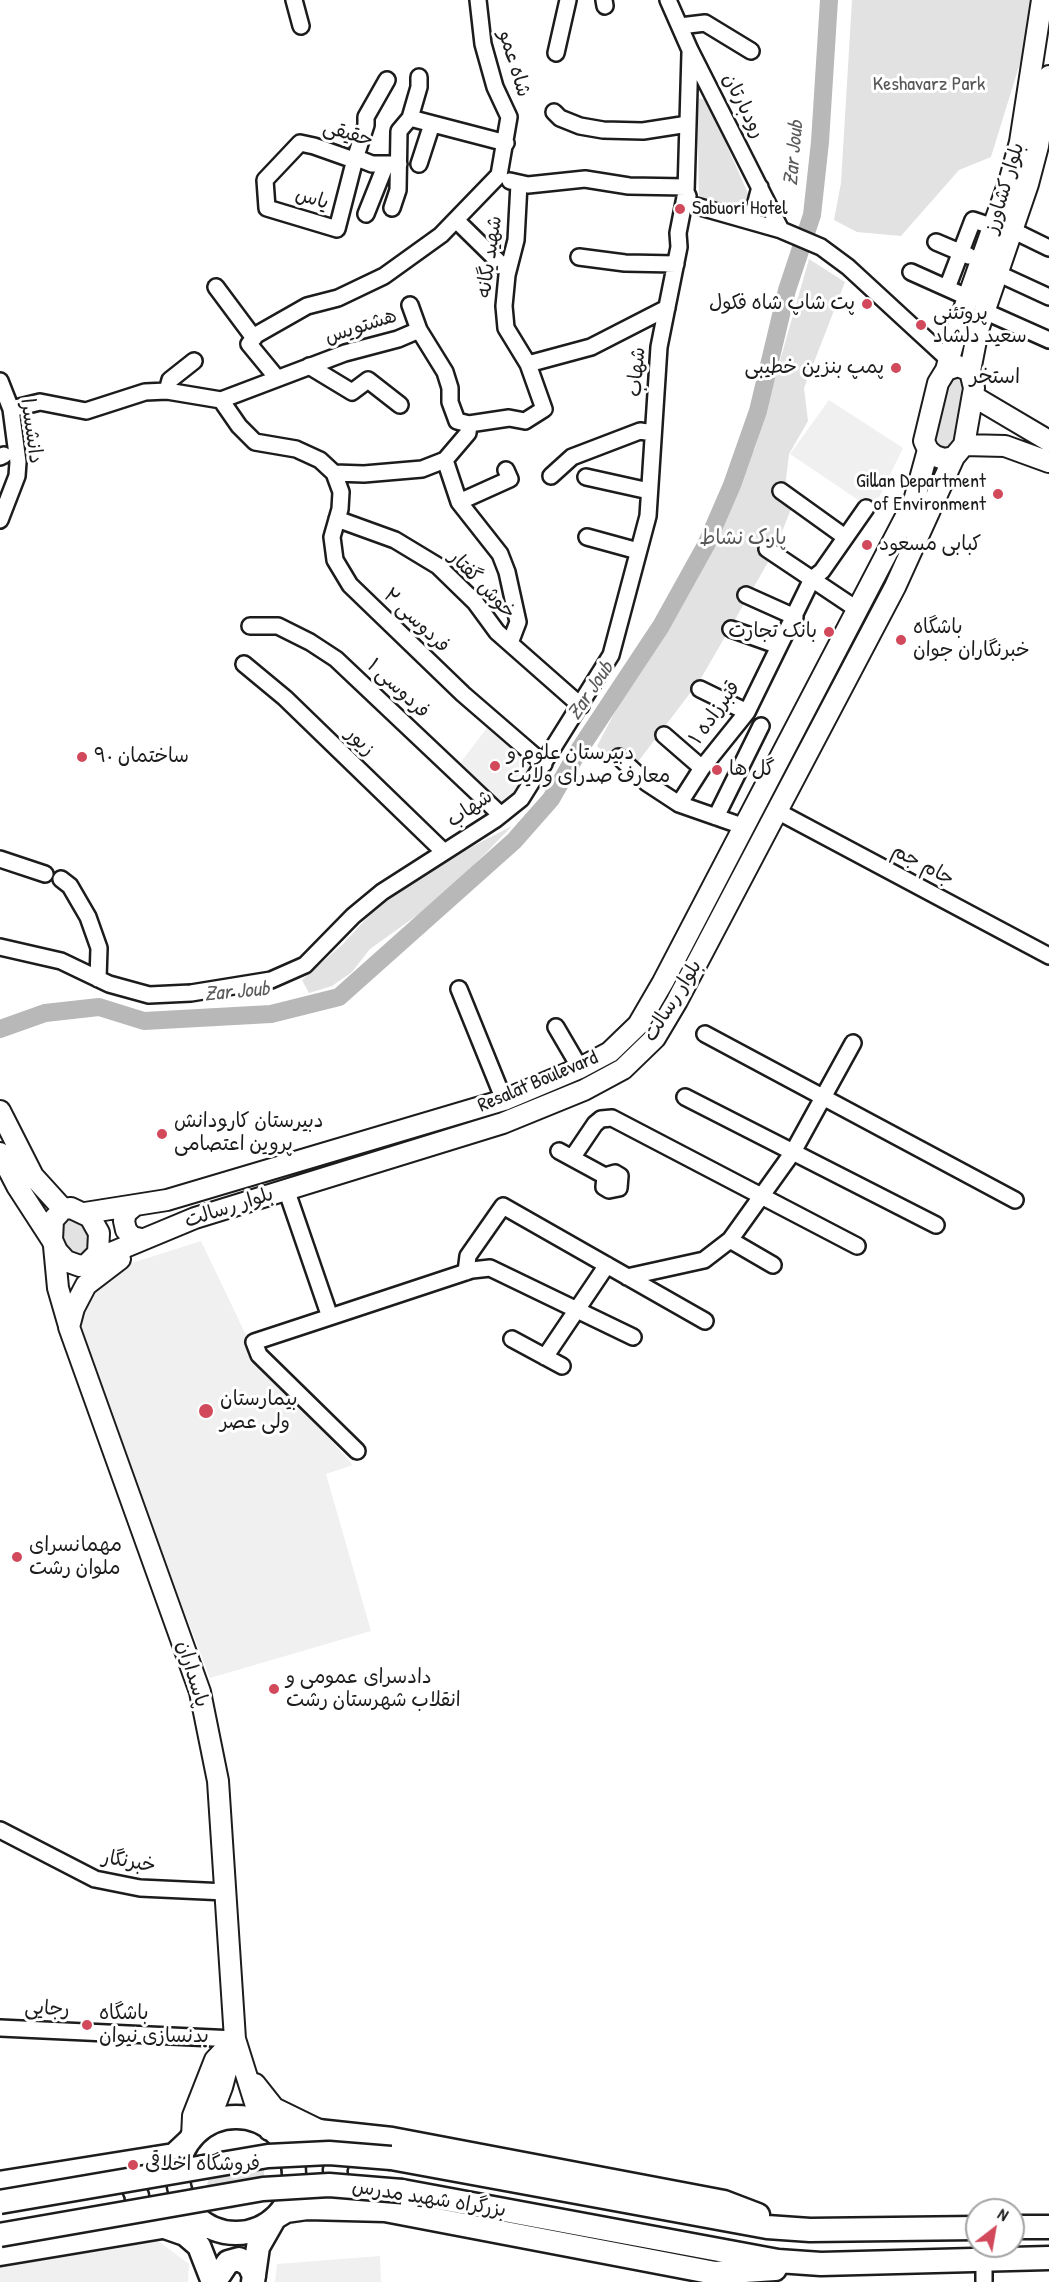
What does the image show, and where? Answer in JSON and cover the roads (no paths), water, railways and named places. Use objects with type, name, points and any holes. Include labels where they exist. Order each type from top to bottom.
[{"type":"highway","points":[[0,2183],[174,2155],[195,2135],[217,2121],[233,2118],[250,2120],[269,2128],[286,2148],[293,2171],[289,2198],[258,2247],[253,2279]]},
{"type":"highway","name":"بزرگراه شهید مدرس","points":[[269,2128],[370,2136],[728,2212],[793,2229],[965,2228]]},
{"type":"highway","points":[[195,2135],[180,2161],[179,2188],[189,2210],[211,2228],[221,2251],[217,2279]]},
{"type":"highway","points":[[365,2208],[352,2204],[343,2196],[336,2182],[335,2170],[339,2156],[346,2146],[356,2139],[370,2136]]},
{"type":"highway","name":"بزرگراه شهید مدرس","points":[[0,2202],[254,2157],[329,2153],[392,2158],[728,2212]]},
{"type":"highway","points":[[106,2166],[128,2177],[137,2196],[135,2217],[128,2227],[117,2235]]},
{"type":"highway","name":"بزرگراه شهید مدرس","points":[[0,2235],[263,2189],[329,2185],[402,2191],[778,2261],[984,2271],[1049,2258]]},
{"type":"highway","name":"بزرگراه شهید مدرس","points":[[275,2218],[294,2209],[365,2208],[411,2214],[718,2274],[821,2264]]},
{"type":"highway","points":[[728,2212],[874,2229]]},
{"type":"highway","points":[[0,2254],[190,2223],[228,2233],[245,2233],[261,2228],[275,2218]]},
{"type":"highway","points":[[163,2227],[185,2234],[199,2246],[217,2279]]},
{"type":"highway","points":[[1025,2228],[1049,2227]]},
{"type":"highway","points":[[217,2279],[225,2264],[239,2259],[249,2265],[253,2279]]},
{"type":"main road","name":"بلوار کشاورز","points":[[1003,229],[1020,142],[1042,0]]},
{"type":"main road","name":"بلوار کشاورز","points":[[973,396],[975,383],[970,371],[984,311],[989,268],[1003,229],[1043,148],[1048,84]]},
{"type":"main road","name":"بلوار کشاورز","points":[[928,450],[924,441],[938,383],[947,365],[969,298],[989,268]]},
{"type":"main road","points":[[947,365],[958,366],[970,371]]},
{"type":"main road","points":[[973,396],[1010,420],[1049,441]]},
{"type":"main road","name":"بلوار رسالت","points":[[90,1262],[195,1218],[502,1123],[584,1090],[623,1069],[655,1038],[677,1001],[859,656],[932,509],[959,451],[973,396]]},
{"type":"main road","points":[[1010,420],[1002,422],[997,427],[996,435],[999,442],[1049,462]]},
{"type":"main road","points":[[928,450],[944,459],[959,451],[1005,446]]},
{"type":"main road","name":"Resalat Boulevard","points":[[85,1213],[133,1207],[290,1165],[504,1100],[580,1068],[610,1052],[638,1025],[745,827],[914,501],[928,450]]},
{"type":"main road","points":[[914,501],[918,498],[928,499],[932,509]]},
{"type":"main road","points":[[840,646],[859,656]]},
{"type":"main road","points":[[0,1111],[33,1176],[63,1209]]},
{"type":"main road","points":[[0,1153],[17,1186],[61,1257],[72,1264],[90,1262]]},
{"type":"main road","points":[[133,1207],[126,1213],[124,1221],[126,1230],[132,1237],[141,1239]]},
{"type":"main road","points":[[53,1243],[53,1220],[63,1209],[71,1208],[85,1213],[94,1222],[99,1233],[99,1246],[90,1262],[75,1280],[68,1302],[69,1327]]},
{"type":"main road","points":[[69,1327],[81,1293],[93,1277],[125,1255],[179,1232],[195,1218]]},
{"type":"main road","name":"پاسداران","points":[[53,1243],[58,1288],[69,1327],[200,1692],[218,1781],[235,2039]]},
{"type":"main road","points":[[235,2039],[258,2111],[269,2128]]},
{"type":"main road","points":[[195,2135],[213,2113],[235,2039]]},
{"type":"main road","points":[[243,2066],[274,2108],[307,2126],[322,2131]]},
{"type":"street","points":[[294,0],[301,26]]},
{"type":"street","name":"شاه عمو","points":[[478,0],[483,44],[495,87],[509,117],[499,175]]},
{"type":"street","points":[[556,53],[568,0]]},
{"type":"street","name":"رودبارتان","points":[[669,0],[690,50],[781,230]]},
{"type":"street","points":[[680,26],[705,23],[751,51]]},
{"type":"street","points":[[688,194],[690,50]]},
{"type":"street","points":[[366,214],[392,164],[399,131],[410,118],[419,87],[419,77]]},
{"type":"street","points":[[355,159],[366,125],[366,117],[387,80]]},
{"type":"street","points":[[689,95],[702,88],[712,93]]},
{"type":"street","points":[[554,112],[560,118],[580,126],[603,130],[643,130],[688,124]]},
{"type":"street","points":[[410,118],[506,143]]},
{"type":"street","points":[[420,165],[432,124]]},
{"type":"street","name":"حقیقی","points":[[265,180],[300,143],[355,159],[392,164]]},
{"type":"street","name":"یاس","points":[[265,180],[267,208],[337,229],[355,159]]},
{"type":"street","points":[[392,164],[398,190],[392,208]]},
{"type":"street","points":[[277,378],[249,344],[254,338],[307,306],[338,298],[384,276],[441,235],[499,175],[519,184],[585,179],[688,194],[751,221],[781,230],[821,247],[848,267],[928,341],[947,365]]},
{"type":"street","name":"شهید یگانه","points":[[469,424],[509,418],[525,421],[544,409],[528,364],[506,328],[504,306],[508,271],[516,240],[519,184]]},
{"type":"street","points":[[751,221],[760,187]]},
{"type":"street","name":"شهاب","points":[[0,947],[61,961],[98,979],[149,995],[191,993],[271,980],[305,965],[382,892],[501,815],[521,799],[611,656],[648,516],[659,347],[688,194]]},
{"type":"street","points":[[456,220],[508,271]]},
{"type":"street","points":[[947,288],[973,220],[1003,229],[1049,248]]},
{"type":"street","points":[[936,242],[961,252],[1049,297]]},
{"type":"street","points":[[579,257],[625,263],[676,264]]},
{"type":"street","points":[[911,272],[969,298]]},
{"type":"street","points":[[216,287],[254,338]]},
{"type":"street","points":[[410,304],[419,330]]},
{"type":"street","points":[[528,364],[591,347],[667,308]]},
{"type":"street","points":[[984,311],[1049,340]]},
{"type":"street","points":[[928,341],[940,342],[951,336],[958,326]]},
{"type":"street","name":"هشتویس","points":[[220,400],[309,366],[399,339],[419,330],[445,372],[450,388],[450,402],[457,421],[469,424]]},
{"type":"street","points":[[167,391],[170,380],[194,361]]},
{"type":"street","points":[[309,366],[351,392],[368,380],[400,405]]},
{"type":"street","name":"دانشسرا","points":[[0,381],[11,409],[18,462],[17,476],[0,520]]},
{"type":"street","points":[[11,409],[40,402],[86,411],[145,392],[167,391],[220,400],[239,426],[255,442],[296,449],[320,460],[334,473],[364,474],[422,469],[445,460],[468,433],[469,424]]},
{"type":"street","points":[[551,476],[572,457],[640,431],[653,432]]},
{"type":"street","points":[[445,460],[459,502],[500,554],[507,572],[518,622],[510,643]]},
{"type":"street","points":[[459,502],[510,479],[506,470]]},
{"type":"street","name":"فردوسی ۲","points":[[334,473],[341,492],[332,537],[335,560],[350,585],[463,694],[544,764]]},
{"type":"street","points":[[586,477],[649,491]]},
{"type":"street","points":[[780,491],[844,537]]},
{"type":"street","name":"قنبرزاده ۱","points":[[679,804],[702,768],[747,712],[812,579],[822,571],[866,508]]},
{"type":"street","name":"خوش گفتار","points":[[337,519],[395,540],[438,566],[475,602],[497,632],[581,706]]},
{"type":"street","points":[[587,537],[638,551]]},
{"type":"street","points":[[767,549],[858,610]]},
{"type":"street","points":[[746,595],[795,616]]},
{"type":"street","name":"فردوسی ۱","points":[[250,626],[278,626],[310,642],[336,659],[501,815]]},
{"type":"street","points":[[731,628],[779,646]]},
{"type":"street","name":"زیور","points":[[244,664],[285,698],[444,852]]},
{"type":"street","points":[[700,689],[747,712]]},
{"type":"street","points":[[716,817],[761,726]]},
{"type":"street","points":[[664,735],[702,768]]},
{"type":"street","points":[[619,757],[646,783],[679,804],[745,827]]},
{"type":"street","name":"جام جم","points":[[777,811],[1049,956]]},
{"type":"street","points":[[0,859],[45,874]]},
{"type":"street","points":[[61,879],[70,886],[90,923],[99,948],[98,979]]},
{"type":"street","points":[[459,989],[504,1100]]},
{"type":"street","points":[[556,1027],[580,1068]]},
{"type":"street","points":[[705,1034],[1015,1200]]},
{"type":"street","points":[[627,1277],[704,1260],[730,1240],[793,1152],[853,1043]]},
{"type":"street","points":[[685,1097],[936,1226]]},
{"type":"street","points":[[605,1176],[566,1154],[595,1124],[604,1118],[612,1118],[857,1246]]},
{"type":"street","points":[[286,1189],[330,1317]]},
{"type":"street","points":[[466,1272],[468,1256],[503,1206],[705,1321]]},
{"type":"street","points":[[730,1240],[773,1265]]},
{"type":"street","points":[[545,1357],[607,1265]]},
{"type":"street","points":[[357,1451],[259,1355],[254,1342],[484,1267],[496,1269],[633,1338]]},
{"type":"street","points":[[512,1339],[562,1366]]},
{"type":"street","name":"خبرنگار","points":[[0,1830],[95,1880],[140,1888],[226,1892]]},
{"type":"street","name":"رجایی","points":[[0,2028],[235,2039]]},
{"type":"waterway","name":"Zar Joub","points":[[0,1029],[45,1013],[99,1007],[144,1021],[271,1014],[339,997],[514,841],[551,799],[579,750],[661,626],[706,545],[732,485],[758,411],[787,290],[812,215],[820,142],[829,0]]},
{"type":"place","name":"Sabuori Hotel","points":[[680,209]]},
{"type":"place","name":"پت شاپ شاه فکول","points":[[867,304]]},
{"type":"place","name":"پروتئنی سعید دلشاد","points":[[921,325]]},
{"type":"place","name":"پمپ بنزین خطیبی","points":[[896,368]]},
{"type":"place","name":"Gillan Department of Environment","points":[[998,494]]},
{"type":"place","name":"کبابی مسعود","points":[[867,545]]},
{"type":"place","name":"بانک تجارت","points":[[829,632]]},
{"type":"place","name":"باشگاه خبرنگاران جوان","points":[[901,640]]},
{"type":"place","name":"ساختمان ۹۰","points":[[82,757]]},
{"type":"place","name":"دبیرستان علوم و معارف صدرای ولایت","points":[[495,766]]},
{"type":"place","name":"گل ها","points":[[717,770]]},
{"type":"place","name":"دبیرستان کارودانش پروین اعتصامی","points":[[162,1134]]},
{"type":"place","name":"بیمارستان ولی عصر","points":[[206,1411]]},
{"type":"place","name":"مهمانسرای ملوان رشت","points":[[17,1557]]},
{"type":"place","name":"دادسرای عمومی و انقلاب شهرستان رشت","points":[[274,1689]]},
{"type":"place","name":"باشگاه بدنسازی نیوان","points":[[87,2025]]},
{"type":"place","name":"فروشگاه اخلاقی","points":[[133,2165]]},
{"type":"district","name":"استخر","points":[[995,377]]},
{"type":"park label","name":"Keshavarz Park","points":[[929,85]]},
{"type":"park label","name":"پارک نشاط","points":[[743,539]]}]
